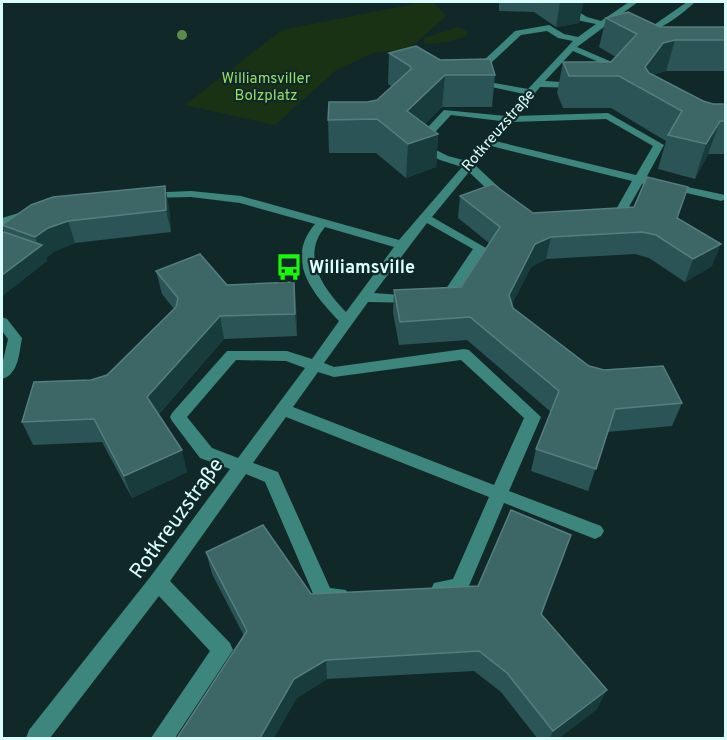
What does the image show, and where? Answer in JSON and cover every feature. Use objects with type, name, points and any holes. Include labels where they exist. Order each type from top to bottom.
[{"type":"street","points":[[576,2],[566,8],[584,19],[621,28],[653,29],[691,2]]},
{"type":"street","name":"Rotkreuzstraße","points":[[37,738],[158,582],[284,410],[313,364],[424,217],[534,88],[576,44],[634,2]]},
{"type":"street","points":[[584,86],[534,88],[484,86],[471,78],[518,33],[549,28],[614,65],[602,79]]},
{"type":"street","points":[[448,112],[508,119],[608,116],[659,144],[614,223],[534,227],[468,165],[444,158],[417,145],[448,112]]},
{"type":"street","points":[[488,142],[721,197]]},
{"type":"street","points":[[139,195],[191,194],[242,200],[402,245]]},
{"type":"street","points":[[2,222],[36,212]]},
{"type":"street","points":[[363,297],[446,302],[480,248],[424,217]]},
{"type":"street","points":[[322,222],[311,238],[306,258],[320,293],[346,320]]},
{"type":"street","points":[[2,322],[15,338],[9,367],[2,374]]},
{"type":"street","points":[[358,594],[324,597],[272,477],[206,453],[178,417],[232,355],[287,356],[334,372],[464,354],[533,417],[459,587],[425,590]]},
{"type":"street","points":[[284,410],[595,531]]},
{"type":"street","points":[[158,582],[223,650],[162,738]]},
{"type":"green space","name":"Williamsviller Bolzplatz","points":[[433,2],[446,16],[409,49],[372,53],[335,71],[275,125],[185,105],[282,30]]},
{"type":"green space","points":[[458,27],[467,31],[467,36],[447,42],[424,44],[424,38]]},
{"type":"building","points":[[628,12],[660,27],[726,27],[726,40],[675,40],[663,43],[645,67],[649,73],[703,101],[726,104],[726,121],[720,121],[706,144],[668,135],[682,111],[619,76],[569,76],[563,62],[611,62],[637,34],[606,18]]},
{"type":"building","points":[[416,46],[440,60],[490,59],[495,75],[445,75],[407,111],[438,134],[408,144],[377,119],[328,120],[329,102],[377,100],[411,69],[410,66],[389,53]]},
{"type":"building","points":[[647,177],[688,187],[677,218],[721,244],[693,259],[656,235],[642,232],[551,237],[535,244],[509,295],[513,308],[589,366],[604,370],[663,366],[682,403],[615,409],[596,469],[536,449],[559,391],[470,317],[400,322],[394,290],[461,287],[500,227],[460,196],[493,184],[533,213],[634,207]]},
{"type":"building","points":[[165,186],[166,210],[68,221],[48,228],[35,237],[2,225],[31,205],[53,197]]},
{"type":"building","points":[[2,233],[42,245],[2,275]]},
{"type":"building","points":[[200,254],[227,285],[294,282],[295,314],[220,316],[147,397],[182,450],[124,476],[94,419],[22,422],[34,382],[91,380],[107,375],[176,307],[178,298],[156,271]]},
{"type":"building","points":[[511,510],[571,535],[541,614],[607,690],[553,731],[507,673],[479,651],[326,660],[294,679],[260,738],[177,738],[247,631],[206,552],[263,525],[311,594],[478,586]]},
{"type":"place","name":"Williamsville","points":[[289,267]]}]
